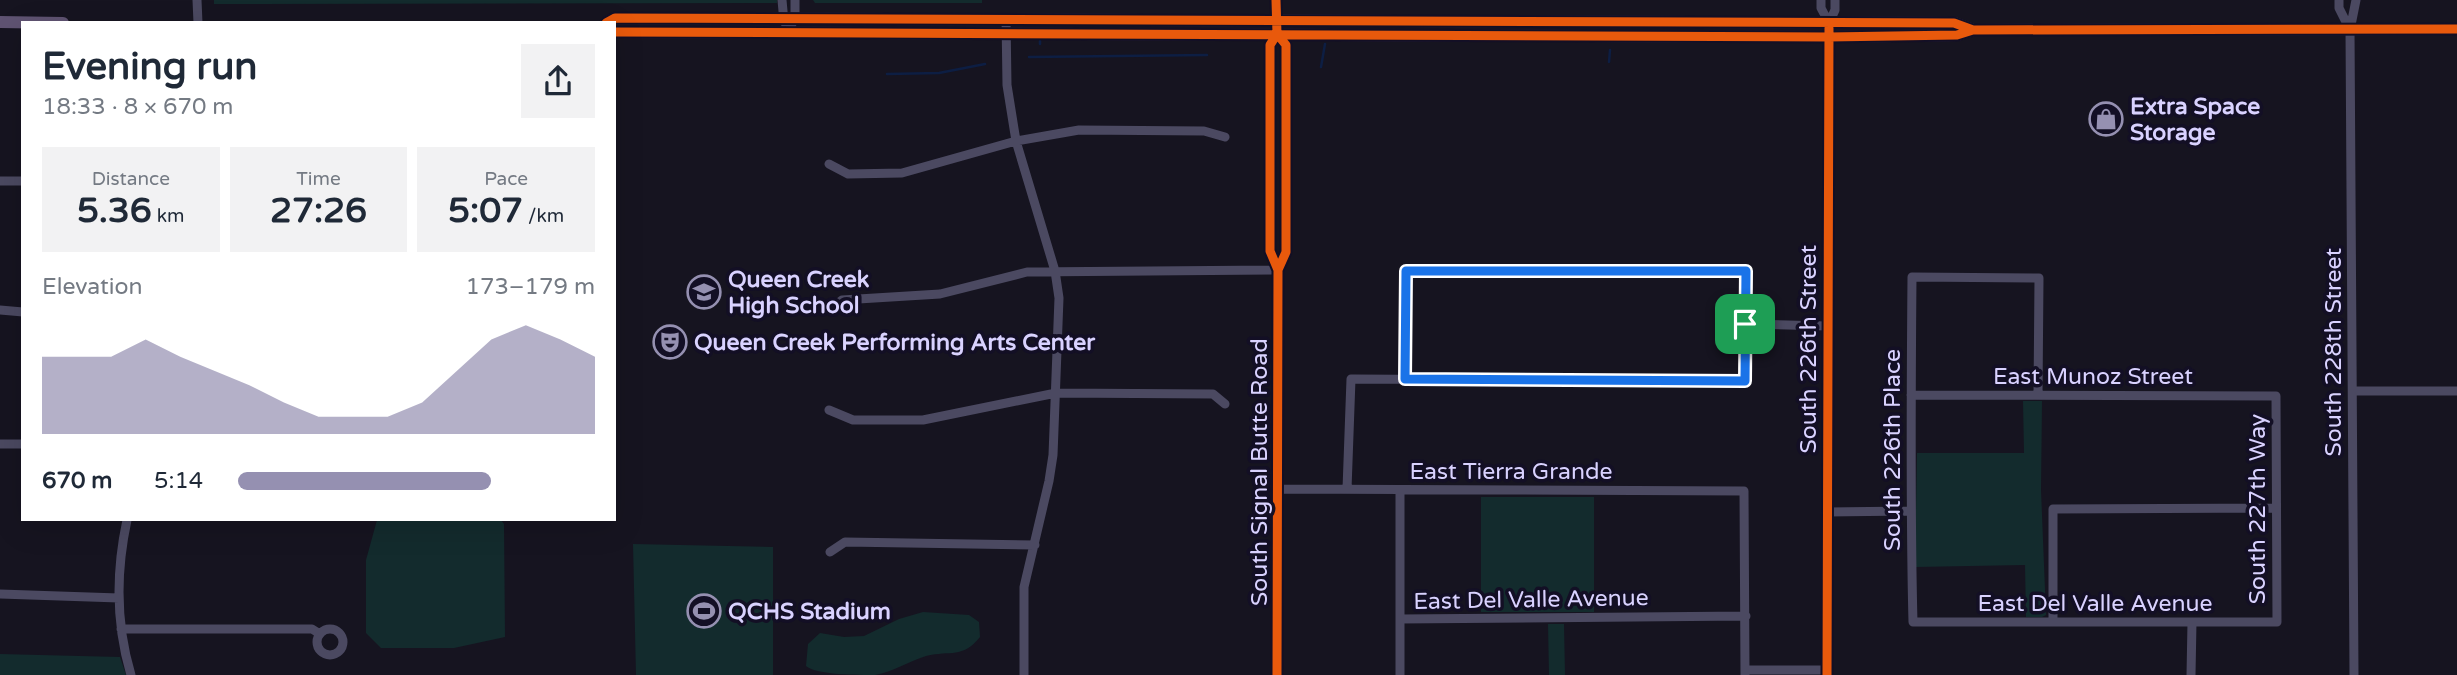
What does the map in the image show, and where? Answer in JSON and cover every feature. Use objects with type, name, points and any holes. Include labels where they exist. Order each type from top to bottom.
[{"type":"main road","points":[[610,21],[615,18],[789,17],[1954,23],[1973,30]]},
{"type":"main road","points":[[0,22],[21,22]]},
{"type":"main road","points":[[616,32],[1829,37],[1957,35],[1973,30],[2457,29]]},
{"type":"street","points":[[197,0],[198,21]]},
{"type":"street","points":[[782,0],[789,17]]},
{"type":"street","points":[[788,33],[789,17],[795,0]]},
{"type":"street","name":"South Signal Butte Road","points":[[1276,0],[1277,34],[1270,45],[1270,251],[1278,270],[1277,675]]},
{"type":"street","points":[[1821,0],[1821,8],[1829,23]]},
{"type":"street","points":[[1829,23],[1835,10],[1835,0]]},
{"type":"street","name":"South 228th Street","points":[[2339,0],[2339,8],[2350,30]]},
{"type":"street","name":"South 228th Street","points":[[2354,675],[2350,30],[2356,0]]},
{"type":"street","points":[[1006,19],[1007,85],[1016,141],[1055,271],[1059,298],[1053,455],[1024,587],[1024,675]]},
{"type":"street","name":"South 226th Street","points":[[1827,673],[1829,23]]},
{"type":"street","name":"South Signal Butte Road","points":[[1277,34],[1286,45],[1286,252],[1278,270]]},
{"type":"street","points":[[829,163],[848,174],[902,173],[1016,141],[1079,130],[1203,131],[1225,137]]},
{"type":"street","points":[[0,181],[21,181]]},
{"type":"street","points":[[832,309],[842,300],[940,294],[1027,272],[1278,270]]},
{"type":"street","points":[[1348,489],[1351,379],[1745,381],[1746,271],[1406,271],[1405,379]]},
{"type":"street","name":"South 226th Place","points":[[1913,622],[1910,511],[1912,277],[2039,278],[2038,396]]},
{"type":"street","points":[[0,310],[21,312]]},
{"type":"street","points":[[1745,324],[1827,326]]},
{"type":"street","points":[[2353,391],[2457,391]]},
{"type":"street","points":[[829,410],[853,420],[923,420],[1056,393],[1213,394],[1225,404]]},
{"type":"street","name":"East Munoz Street","points":[[1911,396],[2276,396]]},
{"type":"street","name":"South 227th Way","points":[[2276,396],[2277,622]]},
{"type":"street","points":[[0,444],[21,444]]},
{"type":"street","name":"East Tierra Grande","points":[[1278,489],[1744,491],[1746,616]]},
{"type":"street","points":[[1399,490],[1400,675]]},
{"type":"street","points":[[2053,622],[2053,509],[2276,508]]},
{"type":"street","points":[[1827,512],[1910,511]]},
{"type":"street","points":[[127,521],[119,598],[121,629],[131,675]]},
{"type":"street","points":[[830,552],[845,542],[1035,545]]},
{"type":"street","points":[[0,594],[119,598]]},
{"type":"street","points":[[1746,616],[1745,673],[1827,673]]},
{"type":"street","name":"East Del Valle Avenue","points":[[1400,620],[1746,616]]},
{"type":"street","name":"East Del Valle Avenue","points":[[1913,622],[2277,622]]},
{"type":"street","points":[[2191,675],[2192,622]]},
{"type":"street","points":[[121,629],[312,629],[320,634]]},
{"type":"green space","points":[[214,0],[777,0],[777,3],[214,4]]},
{"type":"green space","points":[[813,0],[982,0],[982,3],[815,3]]},
{"type":"green space","points":[[2023,401],[2042,401],[2041,490],[2046,615],[2042,617],[2026,617],[2025,565],[1915,567],[1917,453],[2024,453]]},
{"type":"green space","points":[[1481,497],[1594,497],[1594,612],[1481,612]]},
{"type":"green space","points":[[377,521],[502,521],[504,524],[505,637],[454,648],[381,648],[366,633],[366,560]]},
{"type":"green space","name":"QCHS Stadium","points":[[633,544],[773,547],[773,675],[636,675]]},
{"type":"green space","points":[[923,612],[969,615],[979,622],[980,637],[962,651],[926,656],[875,675],[828,673],[806,666],[808,644],[820,633],[844,637],[864,636],[899,619]]},
{"type":"green space","points":[[1548,624],[1564,624],[1565,675],[1549,675]]},
{"type":"green space","points":[[0,654],[120,657],[126,675],[0,675]]},
{"type":"waterway","points":[[1321,67],[1325,44]]},
{"type":"waterway","points":[[1609,62],[1610,50]]},
{"type":"waterway","points":[[1029,57],[1207,55]]},
{"type":"waterway","points":[[887,74],[939,73],[985,64]]},
{"type":"cycle path","points":[[1276,0],[1277,34],[1270,45],[1270,251],[1278,270]]},
{"type":"cycle path","points":[[610,21],[615,18],[1954,23],[1973,30]]},
{"type":"cycle path","points":[[1827,675],[1829,28]]},
{"type":"cycle path","points":[[616,32],[1829,37],[1957,35],[1973,30],[2457,29]]},
{"type":"cycle path","points":[[1277,34],[1286,45],[1286,252],[1278,270],[1277,675]]},
{"type":"place","name":"Extra Space Storage","points":[[2106,119]]},
{"type":"place","name":"Queen Creek High School","points":[[704,292]]},
{"type":"place","name":"Queen Creek Performing Arts Center","points":[[670,342]]},
{"type":"place","name":"QCHS Stadium","points":[[704,611]]},
{"type":"route","points":[[1406,271],[1746,271],[1745,324],[1745,381],[1405,379],[1406,271]]}]
